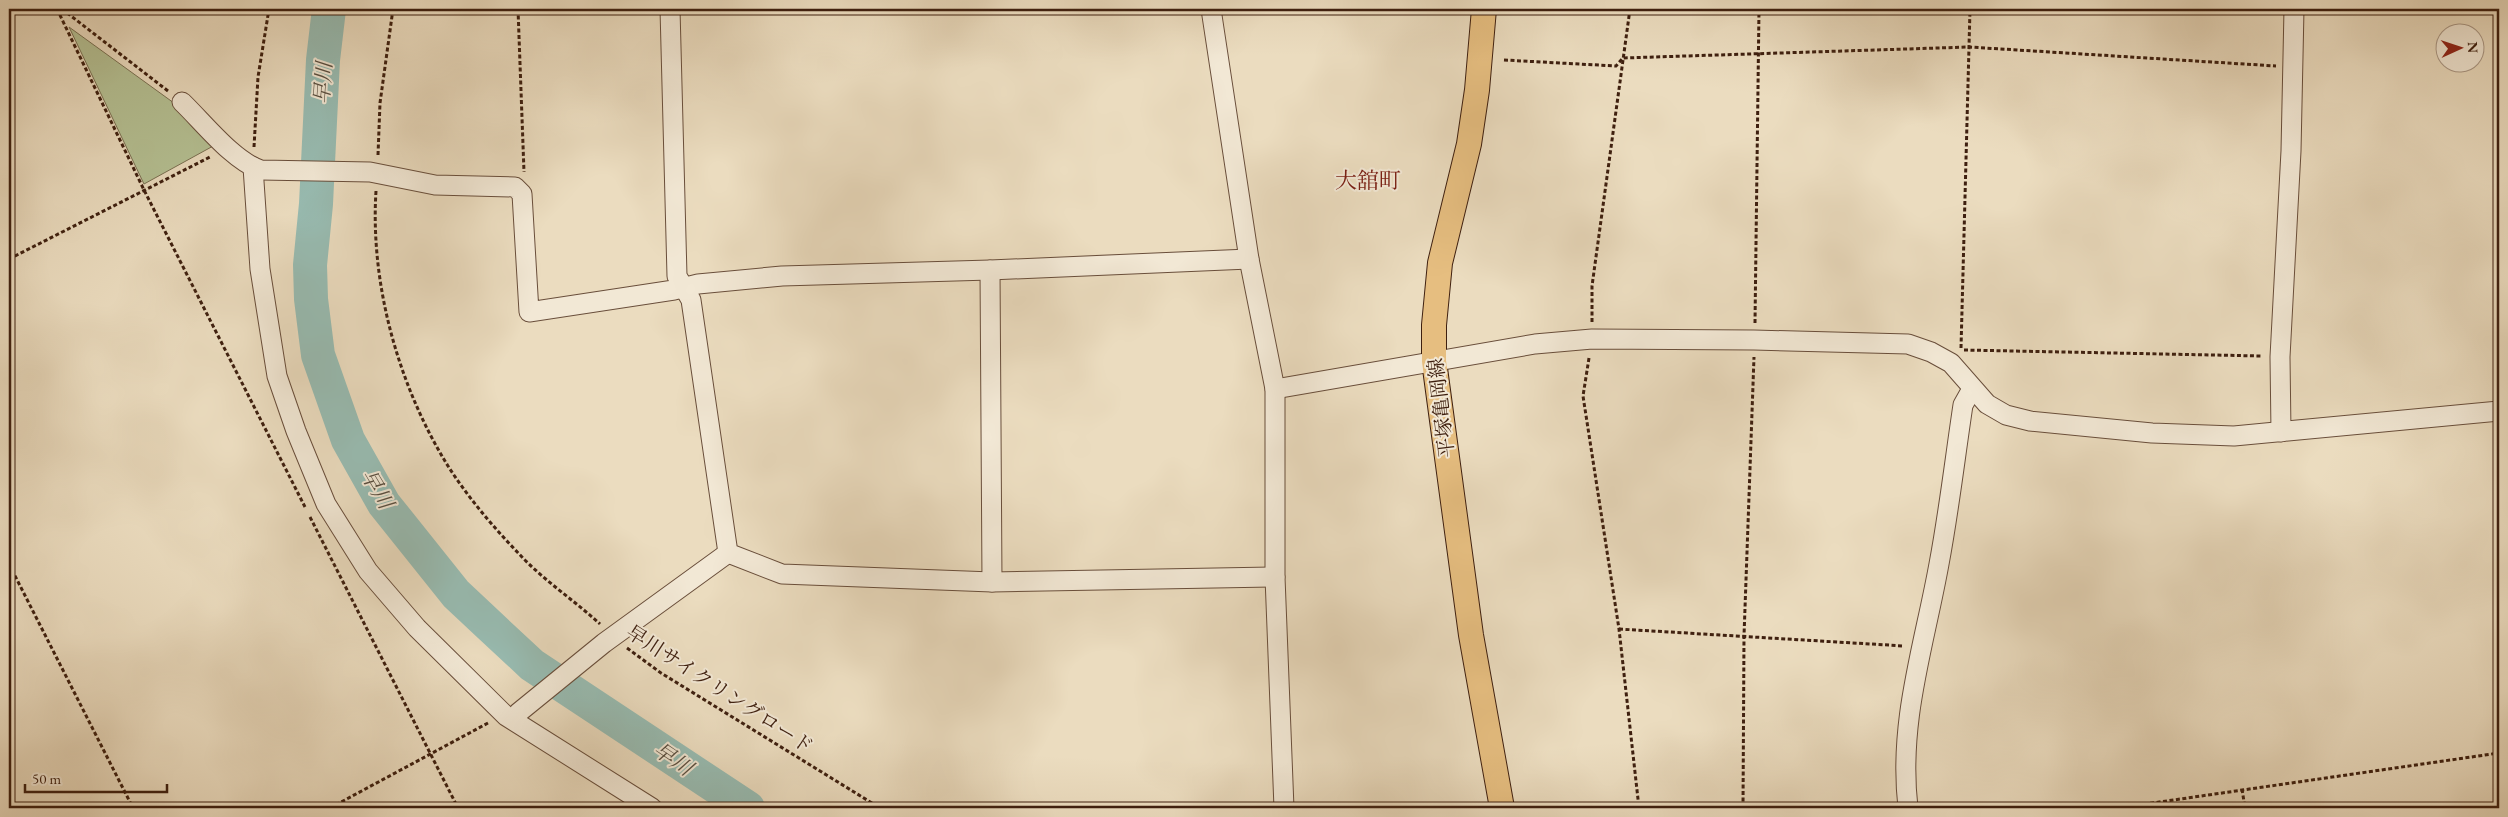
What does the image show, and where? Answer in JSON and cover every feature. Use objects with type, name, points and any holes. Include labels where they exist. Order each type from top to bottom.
[{"type":"main road","name":"平塚亀岡線","points":[[1484,9],[1477,90],[1469,144],[1440,263],[1434,325],[1434,361],[1471,635],[1502,808]]},
{"type":"street","points":[[670,9],[676,276],[691,300],[728,553]]},
{"type":"street","points":[[1211,9],[1249,259],[1275,389],[1275,577],[1284,808]]},
{"type":"street","points":[[2281,432],[2280,357],[2294,9]]},
{"type":"street","points":[[182,102],[232,152],[257,169],[374,173],[435,185],[515,187],[522,194],[528,312],[684,287],[782,276],[990,270],[1249,259]]},
{"type":"street","points":[[257,169],[260,269],[277,376],[296,431],[326,504],[368,571],[417,628],[512,714],[652,808]]},
{"type":"street","points":[[990,270],[992,582]]},
{"type":"street","points":[[1275,389],[1535,344],[1592,339],[1754,340],[1908,344],[1931,352],[1956,356],[1972,389],[1987,404],[2006,415],[2030,421],[2196,436],[2281,432],[2499,411]]},
{"type":"street","points":[[1908,808],[1906,741],[1911,695],[1940,562],[1963,405],[1972,389]]},
{"type":"street","points":[[512,714],[608,640],[728,553]]},
{"type":"street","points":[[728,553],[782,574],[992,582],[1275,577]]},
{"type":"path","points":[[57,9],[144,190],[458,808]]},
{"type":"path","points":[[62,9],[182,102]]},
{"type":"path","points":[[257,169],[258,77],[269,9]]},
{"type":"path","name":"早川サイクリングロード","points":[[393,9],[380,102],[374,173],[374,221],[378,264],[389,323],[403,369],[434,443],[475,505],[524,559],[608,640],[880,808]]},
{"type":"path","points":[[518,9],[524,181],[522,194]]},
{"type":"path","points":[[1630,9],[1592,286],[1592,339],[1583,396],[1619,629],[1639,808]]},
{"type":"path","points":[[1743,808],[1744,636],[1754,340],[1759,9]]},
{"type":"path","points":[[1970,9],[1956,356],[2280,357]]},
{"type":"path","points":[[1504,60],[1616,66],[1623,58],[1969,48],[2293,67]]},
{"type":"path","points":[[9,259],[213,156],[232,152]]},
{"type":"path","points":[[9,564],[133,808]]},
{"type":"path","points":[[1619,629],[1922,648]]},
{"type":"path","points":[[330,808],[479,726],[512,714]]},
{"type":"path","points":[[2118,808],[2499,753]]},
{"type":"path","points":[[2242,789],[2245,808]]},
{"type":"green space","points":[[69,27],[185,111],[215,145],[144,184]]},
{"type":"waterway","name":"早川","points":[[329,9],[323,60],[316,204],[310,265],[311,299],[318,355],[348,440],[384,504],[456,594],[532,665],[748,808]]},
{"type":"district","name":"大舘町","points":[[1368,180]]}]
